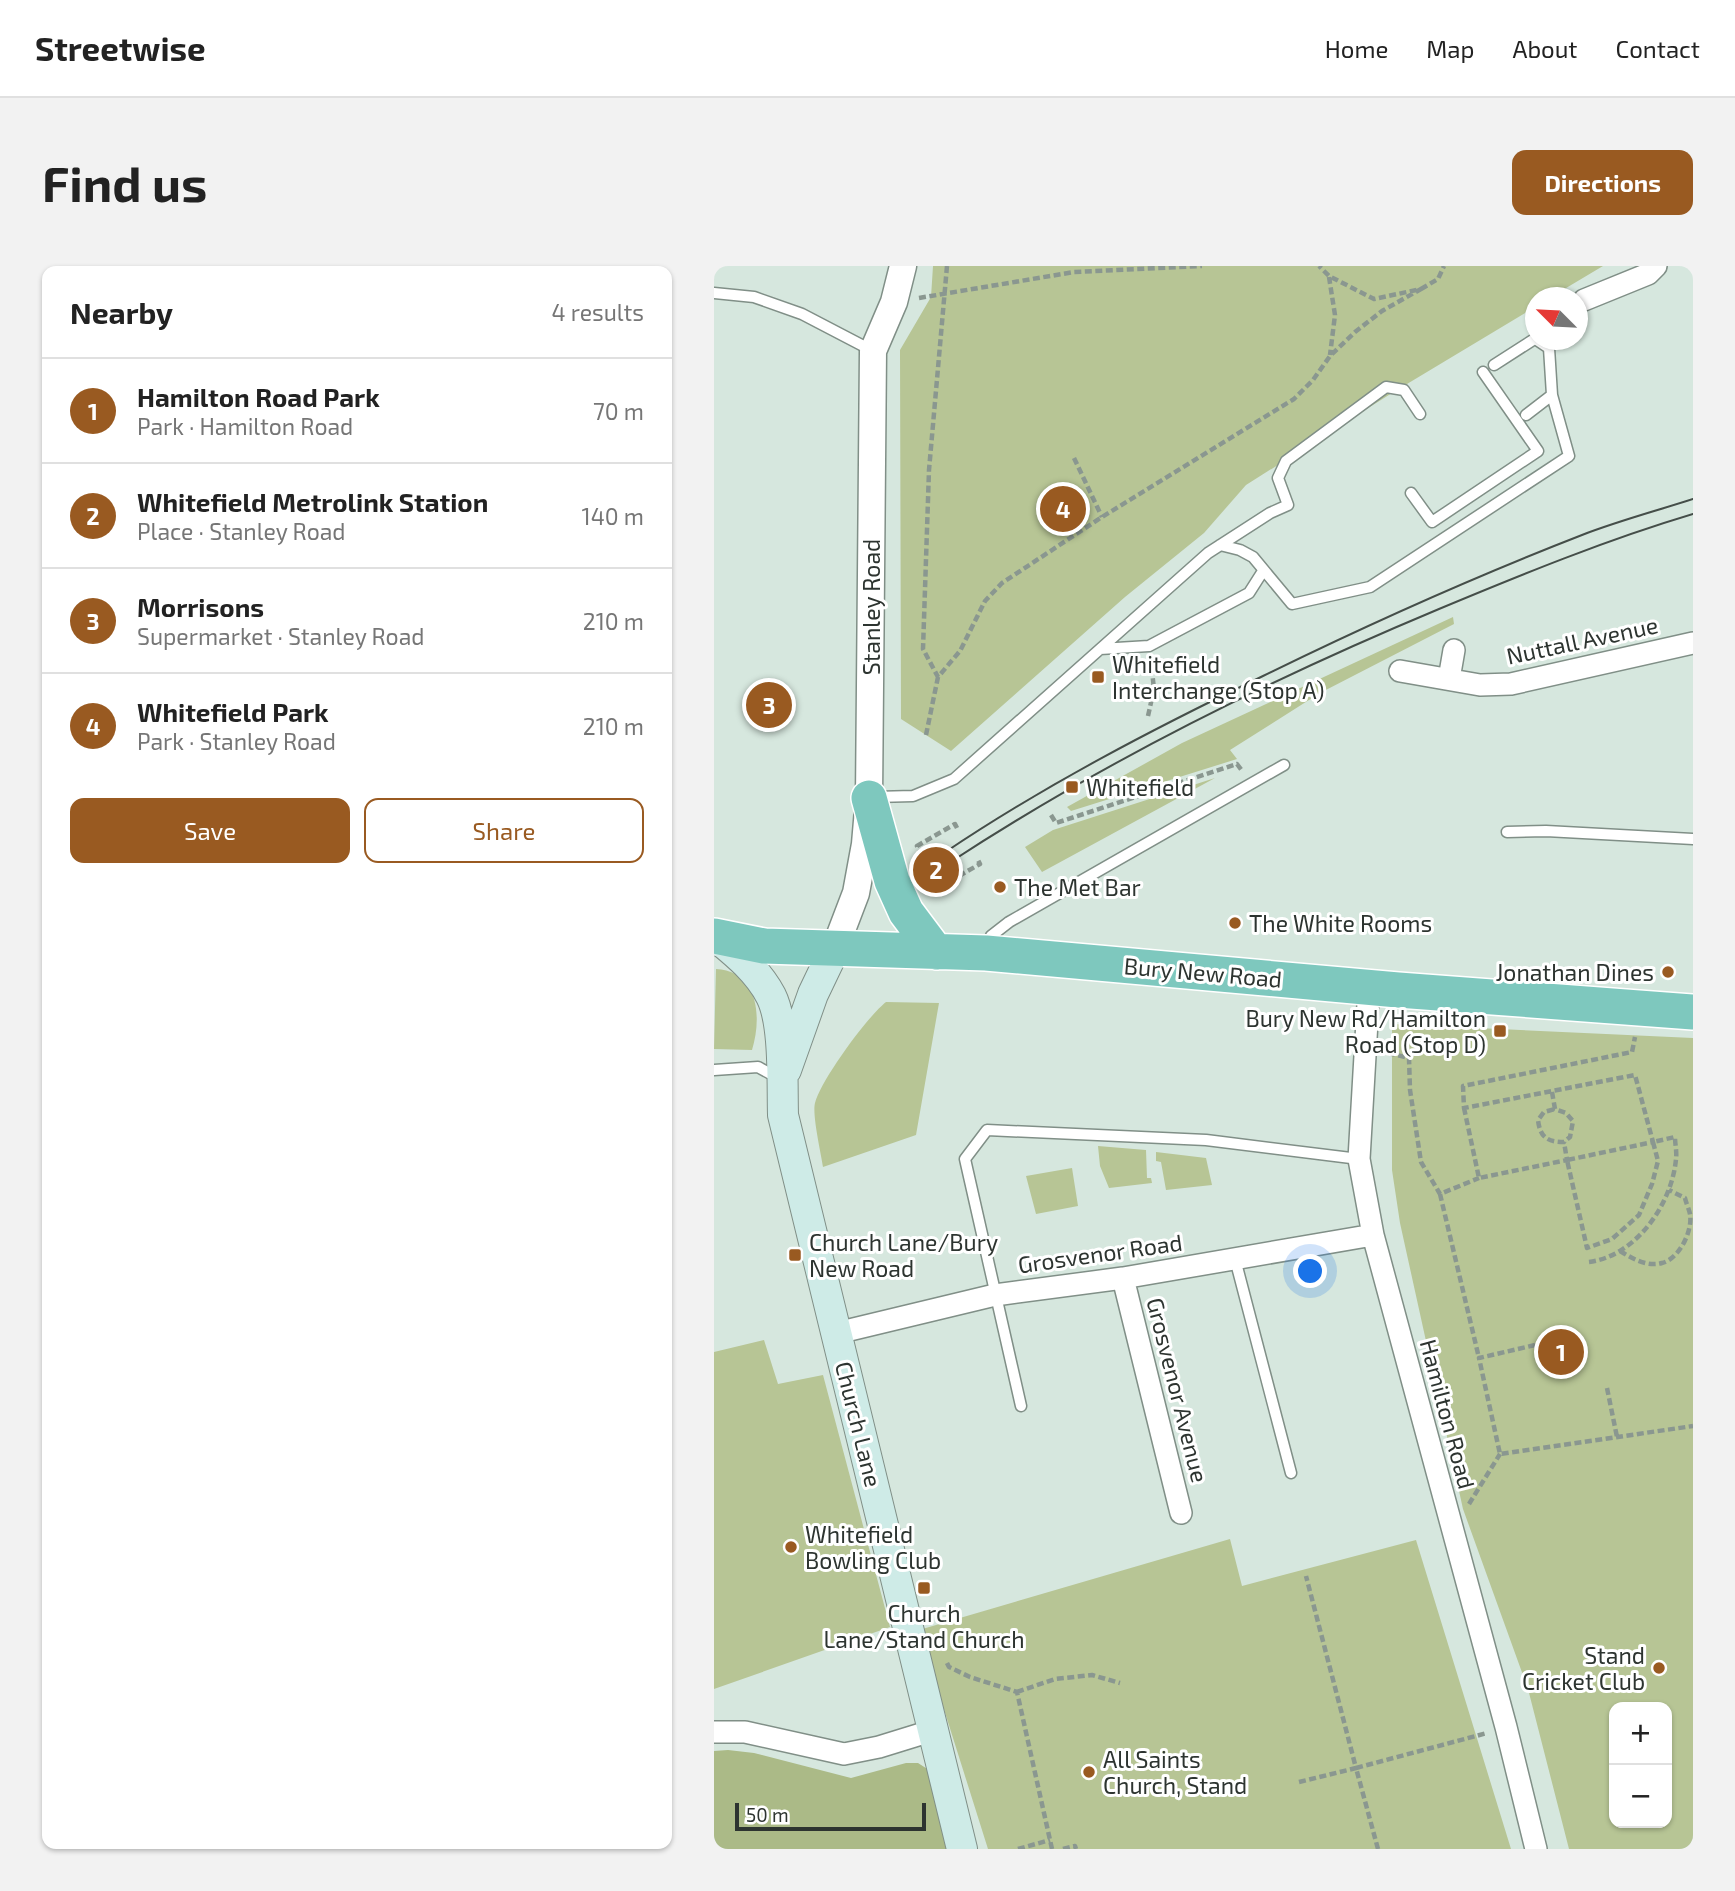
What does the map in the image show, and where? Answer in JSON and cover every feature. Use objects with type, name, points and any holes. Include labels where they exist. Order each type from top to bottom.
[{"type":"highway","points":[[869,798],[892,881],[905,912],[936,951]]},
{"type":"highway","name":"Bury New Road","points":[[714,936],[764,946],[986,953],[1693,1012]]},
{"type":"main road","name":"Church Lane","points":[[714,936],[752,969],[771,997],[778,1017],[783,1115],[962,1849]]},
{"type":"main road","name":"Church Lane","points":[[782,1080],[813,994],[835,948]]},
{"type":"street","name":"Stanley Road","points":[[835,948],[856,892],[865,844],[869,798],[873,352],[894,302],[903,266]]},
{"type":"street","points":[[1588,298],[1648,274],[1656,266]]},
{"type":"street","name":"Nuttall Avenue","points":[[1400,671],[1480,685],[1511,684],[1693,643]]},
{"type":"street","points":[[1449,679],[1454,650]]},
{"type":"street","name":"Hamilton Road","points":[[1369,987],[1359,1159],[1373,1235],[1506,1727],[1536,1849]]},
{"type":"street","name":"Grosvenor Road","points":[[836,1333],[995,1295],[1124,1278],[1373,1235]]},
{"type":"street","name":"Grosvenor Avenue","points":[[1124,1278],[1181,1513]]},
{"type":"street","points":[[714,1732],[745,1732],[844,1754],[879,1747],[934,1730]]},
{"type":"lane","points":[[714,293],[754,297],[802,314],[873,352]]},
{"type":"lane","points":[[1494,365],[1525,346]]},
{"type":"lane","points":[[1220,545],[1240,550],[1253,557],[1292,604],[1370,587],[1569,456],[1552,395],[1549,350]]},
{"type":"lane","points":[[1411,493],[1432,522],[1538,451],[1483,372]]},
{"type":"lane","points":[[869,798],[913,796],[954,779],[1220,545],[1288,505],[1278,478],[1286,461],[1386,387],[1404,390],[1420,414]]},
{"type":"lane","points":[[1526,415],[1552,395]]},
{"type":"lane","points":[[1100,649],[1149,646],[1249,593],[1263,571]]},
{"type":"lane","points":[[986,953],[991,936],[1009,922],[1284,765]]},
{"type":"lane","points":[[1507,832],[1546,831],[1693,839]]},
{"type":"lane","points":[[714,1070],[758,1067],[782,1080]]},
{"type":"lane","points":[[1021,1406],[965,1159],[987,1130],[1206,1140],[1359,1159]]},
{"type":"lane","points":[[1236,1259],[1291,1473]]},
{"type":"path","points":[[938,677],[923,649],[929,470],[947,266]]},
{"type":"path","points":[[894,302],[945,296],[1073,269],[1202,266]]},
{"type":"path","points":[[1319,266],[1329,276],[1374,299],[1421,289]]},
{"type":"path","points":[[926,735],[938,677],[960,652],[985,601],[1002,583],[1102,517],[1294,399],[1313,380],[1330,356],[1382,311],[1438,279],[1444,266]]},
{"type":"path","points":[[1329,276],[1335,315],[1330,356]]},
{"type":"path","points":[[1074,458],[1102,517]]},
{"type":"path","points":[[1148,716],[1154,689],[1149,646]]},
{"type":"path","points":[[1051,815],[1056,823],[1237,764],[1251,785]]},
{"type":"path","points":[[957,828],[955,824],[917,846],[941,887],[980,864],[978,860]]},
{"type":"path","points":[[1479,1178],[1464,1108],[1463,1086],[1632,1052],[1640,1007]]},
{"type":"path","points":[[1367,1049],[1409,1058],[1410,1090],[1421,1162],[1440,1194],[1500,1454],[1453,1532]]},
{"type":"path","points":[[1464,1108],[1635,1075],[1658,1161],[1652,1184],[1639,1215],[1612,1239],[1587,1248],[1564,1142]]},
{"type":"path","points":[[1552,1092],[1555,1109]]},
{"type":"path","points":[[1555,1109],[1566,1113],[1573,1121],[1570,1136],[1564,1142],[1552,1142],[1539,1130],[1538,1120],[1544,1112],[1555,1109]]},
{"type":"path","points":[[1440,1194],[1479,1178],[1675,1137],[1676,1159],[1669,1190],[1652,1223],[1620,1251],[1600,1261],[1589,1262]]},
{"type":"path","points":[[1620,1251],[1636,1261],[1664,1263],[1680,1250],[1689,1230],[1691,1216],[1685,1198],[1669,1190]]},
{"type":"path","points":[[1479,1358],[1535,1345]]},
{"type":"path","points":[[1607,1388],[1617,1437]]},
{"type":"path","points":[[1500,1454],[1693,1426]]},
{"type":"path","points":[[1306,1576],[1378,1849]]},
{"type":"path","points":[[914,1648],[937,1646],[949,1667],[970,1677],[1017,1692],[1055,1679],[1092,1675],[1120,1683]]},
{"type":"path","points":[[1017,1692],[1052,1849]]},
{"type":"path","points":[[1298,1782],[1467,1739]]},
{"type":"path","points":[[1018,1849],[1050,1840]]},
{"type":"path","points":[[1063,1849],[1075,1846],[1076,1849]]},
{"type":"green space","points":[[933,266],[1603,266],[1568,287],[1525,287],[1525,313],[1246,485],[1204,533],[1125,597],[951,751],[901,719],[900,350],[931,297]]},
{"type":"green space","points":[[1453,617],[1454,624],[1320,693],[1230,750],[1237,759],[1071,811],[1067,807],[1182,743]]},
{"type":"green space","points":[[1215,778],[1042,872],[1025,847],[1053,830]]},
{"type":"green space","points":[[716,969],[741,978],[754,998],[757,1024],[752,1050],[714,1049]]},
{"type":"green space","points":[[886,1002],[939,1003],[916,1135],[823,1167],[815,1103],[826,1080],[846,1050]]},
{"type":"green space","points":[[1392,1024],[1693,1038],[1693,1849],[1569,1849],[1528,1689],[1463,1509],[1400,1223],[1392,1170]]},
{"type":"green space","points":[[1098,1146],[1146,1150],[1147,1178],[1151,1178],[1152,1183],[1109,1188],[1100,1166]]},
{"type":"green space","points":[[1156,1152],[1206,1158],[1212,1185],[1166,1190],[1161,1162],[1156,1161]]},
{"type":"green space","points":[[1072,1168],[1078,1206],[1036,1214],[1026,1176]]},
{"type":"green space","name":"Whitefield Bowling Club","points":[[764,1340],[778,1384],[823,1375],[890,1627],[714,1689],[714,1352]]},
{"type":"green space","points":[[1230,1539],[1242,1586],[1416,1540],[1511,1849],[988,1849],[919,1630]]},
{"type":"green space","points":[[714,1751],[754,1753],[851,1778],[906,1763],[918,1763],[932,1772],[951,1849],[716,1849]]},
{"type":"tram line","points":[[944,853],[1021,804],[1140,737],[1342,638],[1582,535],[1693,499]]},
{"type":"tram line","points":[[949,863],[1007,826],[1127,757],[1312,664],[1533,570],[1693,514]]},
{"type":"place","name":"Whitefield Park","points":[[1063,509]]},
{"type":"place","name":"Whitefield Interchange (Stop A)","points":[[1098,677]]},
{"type":"place","name":"Morrisons","points":[[769,705]]},
{"type":"place","name":"Whitefield","points":[[1072,787]]},
{"type":"place","name":"Whitefield Metrolink Station","points":[[936,870]]},
{"type":"place","name":"The Met Bar","points":[[1000,887]]},
{"type":"place","name":"The White Rooms","points":[[1235,923]]},
{"type":"place","name":"Jonathan Dines","points":[[1668,972]]},
{"type":"place","name":"Bury New Rd/Hamilton Road (Stop D)","points":[[1500,1031]]},
{"type":"place","name":"Church Lane/Bury New Road","points":[[795,1255]]},
{"type":"place","name":"Hamilton Road Park","points":[[1561,1352]]},
{"type":"place","name":"Whitefield Bowling Club","points":[[791,1547]]},
{"type":"place","name":"Church Lane/Stand Church","points":[[924,1588]]},
{"type":"place","name":"Stand Cricket Club","points":[[1659,1668]]},
{"type":"place","name":"All Saints Church, Stand","points":[[1089,1772]]}]
